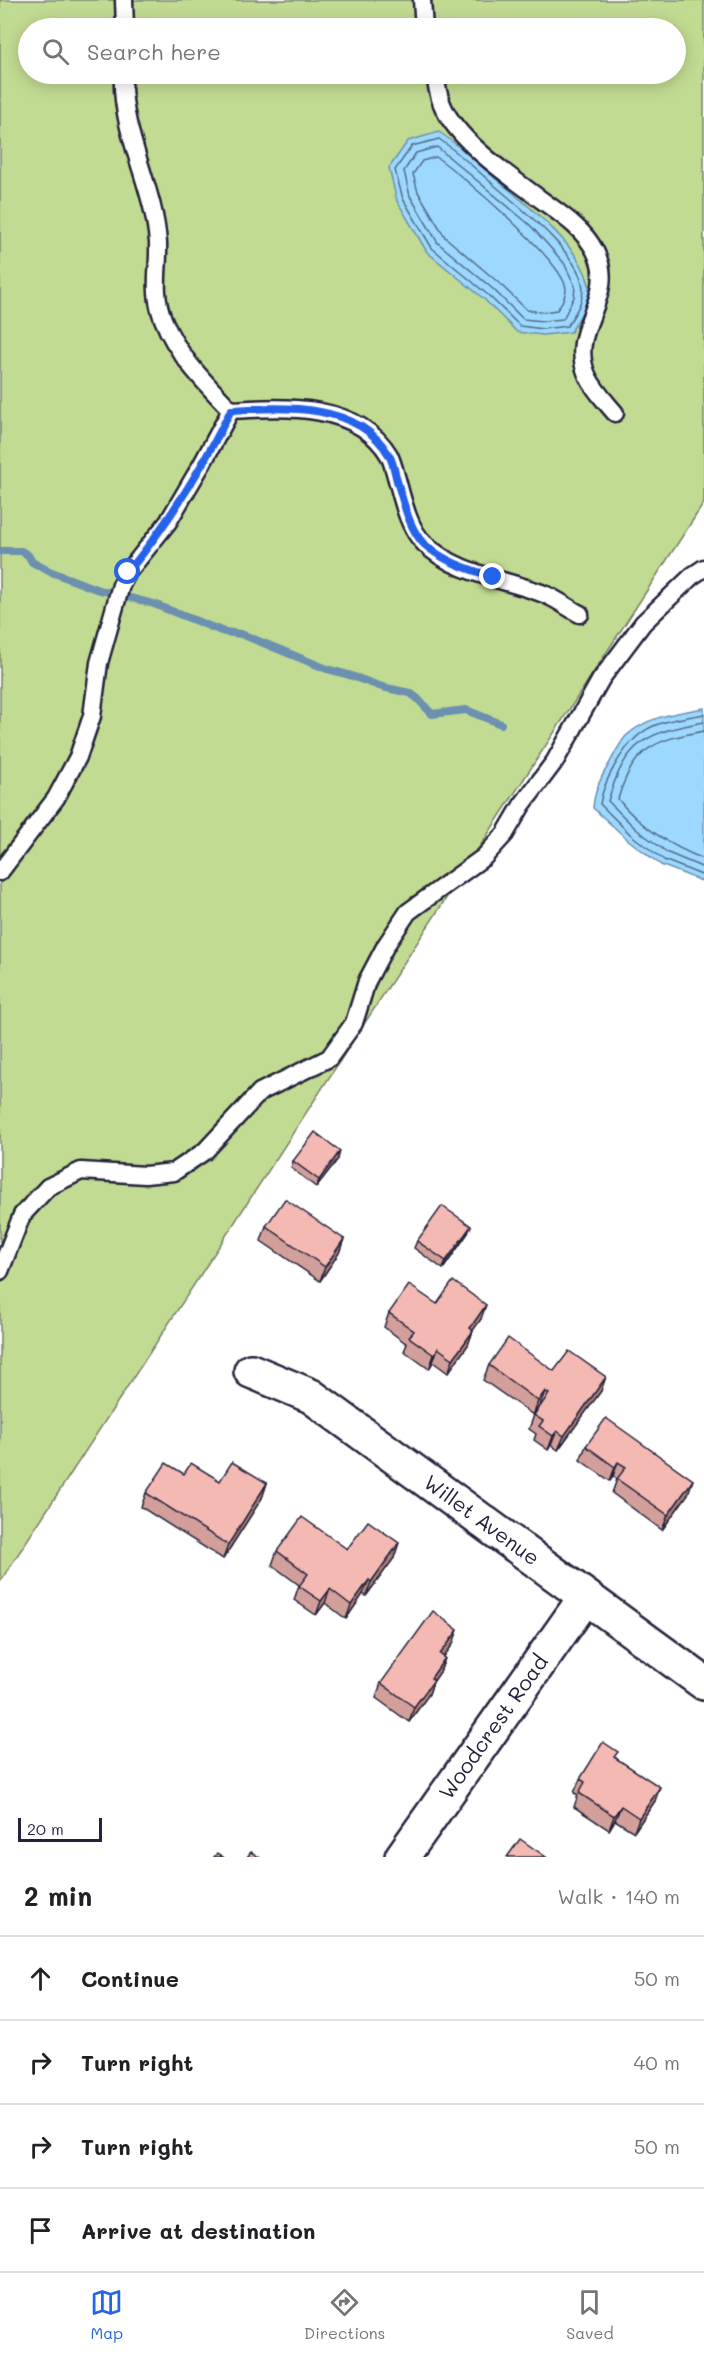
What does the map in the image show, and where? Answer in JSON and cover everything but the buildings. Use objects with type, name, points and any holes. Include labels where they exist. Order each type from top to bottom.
[{"type":"street","name":"Willet Avenue","points":[[251,1371],[311,1396],[704,1683]]},
{"type":"street","name":"Woodcrest Road","points":[[402,1857],[585,1598]]},
{"type":"lane","points":[[124,0],[125,18]]},
{"type":"lane","points":[[422,0],[423,18]]},
{"type":"lane","points":[[124,84],[125,109],[154,216],[158,243],[156,298],[163,321],[179,349],[200,377],[231,410]]},
{"type":"lane","points":[[437,84],[442,105],[453,124],[484,156],[581,231],[595,250],[603,269],[602,286],[585,327],[581,352],[587,375],[596,392],[615,413]]},
{"type":"lane","points":[[231,410],[265,408],[308,411],[335,415],[356,423],[372,434],[389,456],[413,526],[422,542],[461,567],[547,595],[580,614]]},
{"type":"lane","points":[[0,872],[56,798],[78,757],[92,716],[99,663],[121,585],[128,572],[168,522],[182,500],[231,410]]},
{"type":"lane","points":[[0,1271],[22,1215],[48,1187],[81,1171],[145,1175],[174,1172],[205,1150],[260,1092],[329,1058],[354,1023],[367,981],[386,945],[408,912],[484,857],[505,834],[522,805],[555,761],[601,679],[643,623],[692,576],[704,568]]},
{"type":"green space","points":[[0,0],[704,0],[704,503],[0,1582]]},
{"type":"water","points":[[439,132],[535,212],[573,253],[588,281],[589,294],[571,332],[543,335],[517,332],[484,299],[427,252],[397,201],[389,168],[408,141]]},
{"type":"water","points":[[704,708],[704,882],[661,865],[627,839],[593,808],[601,779],[626,736],[634,729],[653,720]]},
{"type":"waterway","points":[[0,551],[21,551],[28,555],[32,562],[49,571],[96,589],[154,604],[224,632],[241,634],[327,669],[382,687],[410,693],[432,714],[466,710],[501,724]]},
{"type":"route","points":[[128,572],[168,522],[182,500],[231,410],[265,408],[335,415],[356,423],[372,434],[389,456],[413,526],[422,542],[461,567],[493,577]]}]
